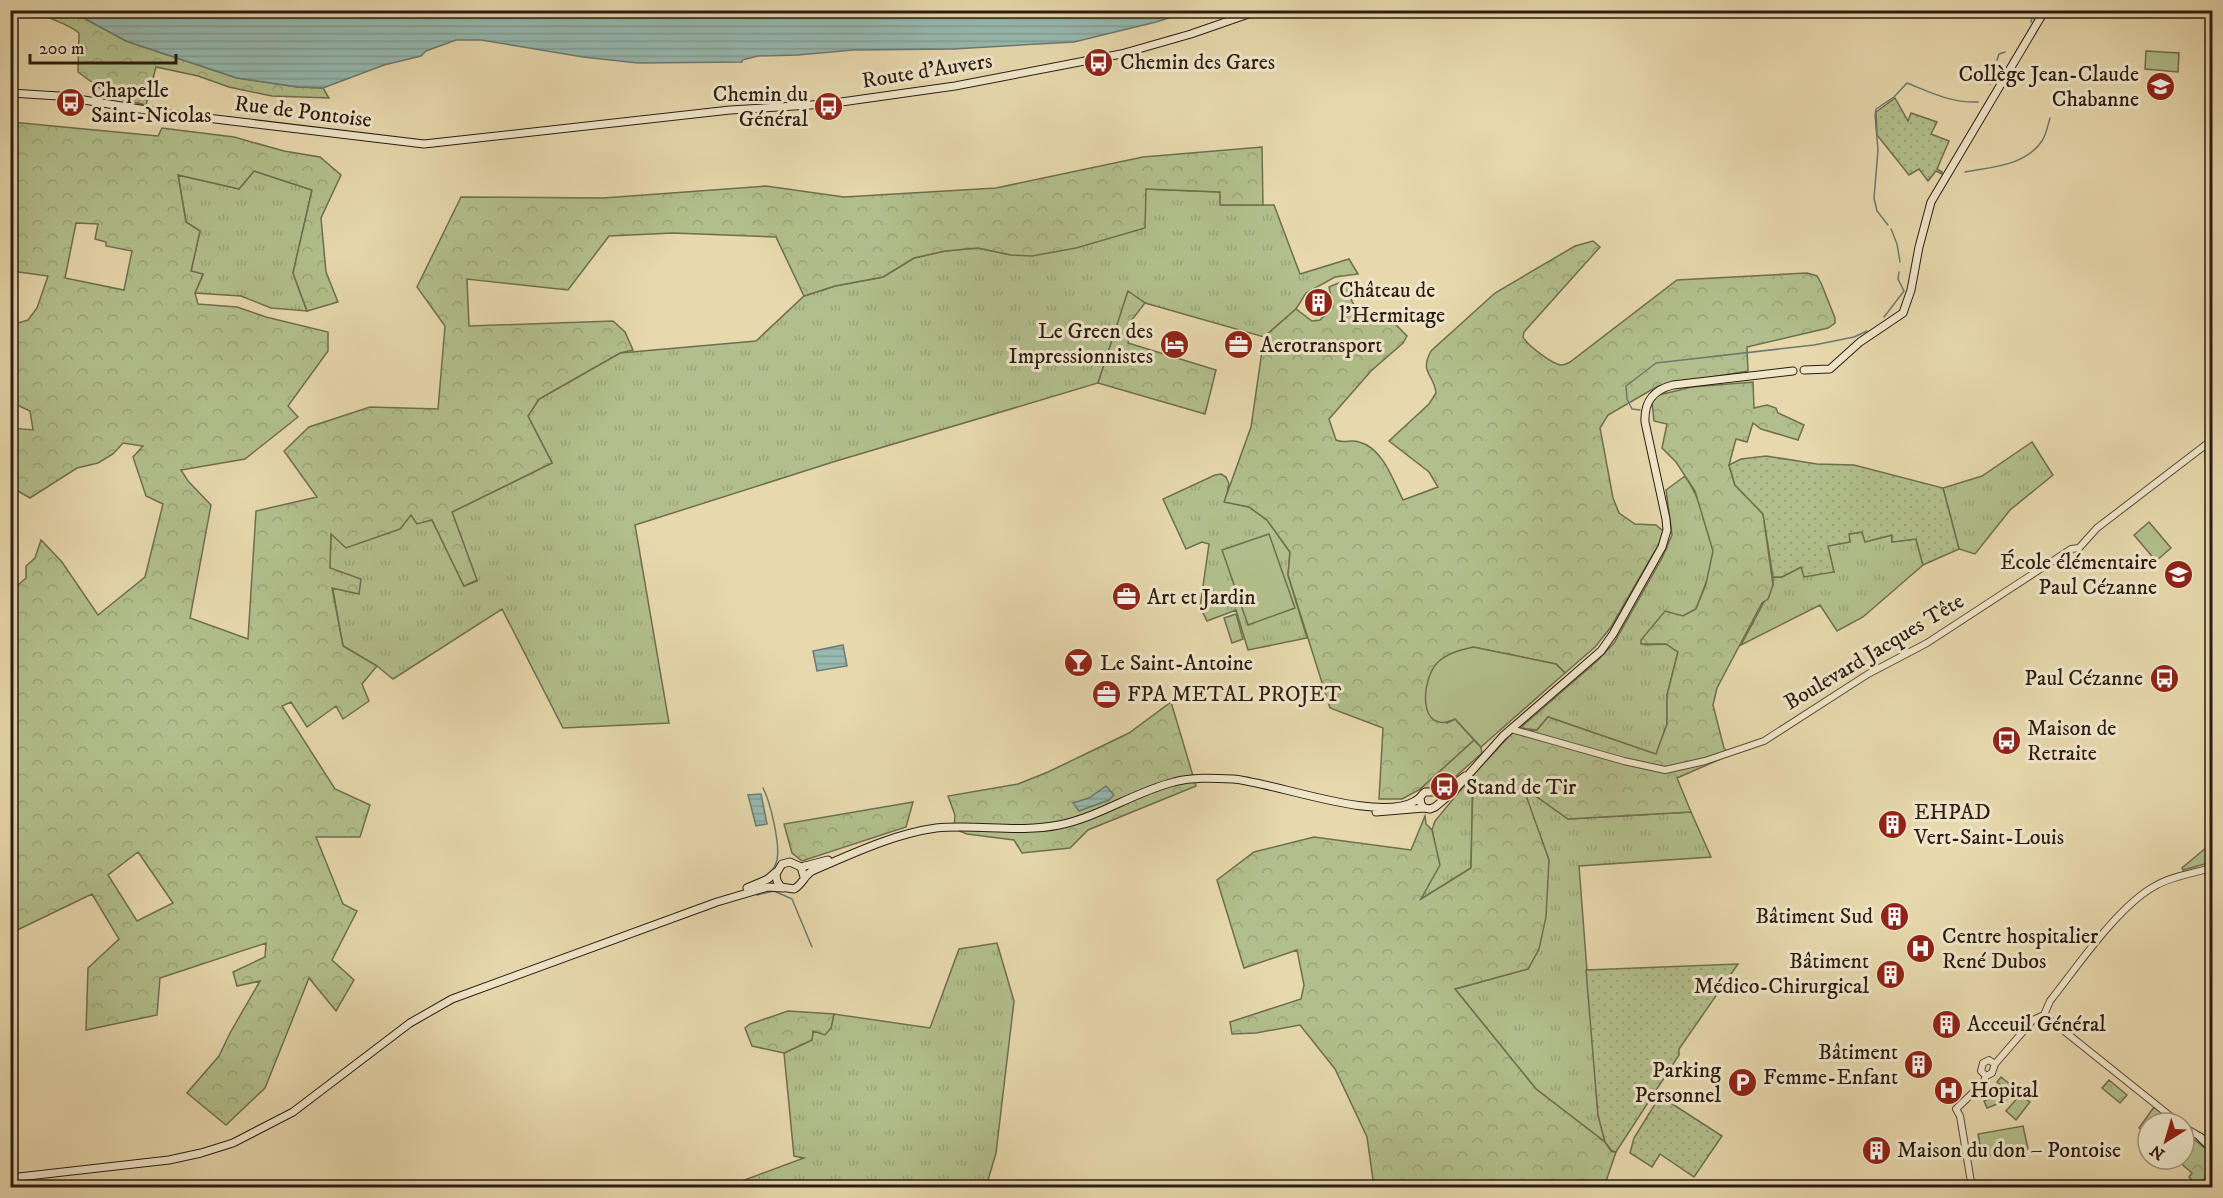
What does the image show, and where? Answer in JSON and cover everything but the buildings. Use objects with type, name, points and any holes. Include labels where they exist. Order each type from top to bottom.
[{"type":"main road","name":"Route d'Auvers","points":[[591,126],[730,110],[827,104],[979,82],[1121,54],[1191,34],[1260,10]]},
{"type":"main road","points":[[1182,782],[1247,786],[1362,811],[1384,812],[1432,809],[1453,792],[1465,776],[1511,729],[1598,654],[1609,641],[1665,539],[1666,523],[1645,422],[1646,409],[1652,396],[1659,390],[1673,385],[1826,366],[1839,361],[1898,318],[1905,310],[1912,287],[1930,203],[2045,10]]},
{"type":"main road","name":"Rue de Pontoise","points":[[10,93],[59,96],[409,144],[591,126]]},
{"type":"main road","points":[[717,902],[762,882],[777,871],[782,864],[790,862],[801,867],[904,835],[936,828],[975,826],[1029,828],[1059,825],[1155,788],[1182,782],[1213,778],[1248,781],[1370,807],[1404,805],[1420,798],[1425,792],[1449,788],[1465,776]]},
{"type":"main road","points":[[1434,792],[1438,796],[1438,804]]},
{"type":"main road","points":[[1420,798],[1424,808]]},
{"type":"main road","points":[[13,1178],[169,1160],[233,1143],[293,1112],[410,1023],[440,1005],[494,982],[717,902],[768,887],[789,890],[797,888],[804,877],[812,871],[859,850]]},
{"type":"main road","points":[[801,867],[804,877]]},
{"type":"main road","points":[[777,871],[777,881],[783,888]]},
{"type":"street","points":[[2210,441],[2212,540]]},
{"type":"street","name":"Boulevard Jacques Tête","points":[[1511,729],[1624,761],[1665,770],[1705,761],[1764,741],[1868,674],[1928,644],[2071,549],[2079,548],[2097,528],[2210,441]]},
{"type":"street","points":[[1972,1188],[1960,1116],[1956,1109],[1983,1083],[1986,1076],[1992,1073],[1995,1064],[2033,1020],[2044,1015],[2050,1001],[2116,918],[2157,885],[2212,868]]},
{"type":"street","points":[[2044,1015],[2164,1111]]},
{"type":"street","points":[[1986,1076],[1981,1071],[1983,1063],[1989,1060],[1995,1064]]},
{"type":"street","points":[[2196,1134],[2209,1142]]},
{"type":"green space","points":[[35,11],[71,11],[126,41],[237,78],[298,87],[323,88],[329,98],[272,96],[156,67],[146,105],[112,97],[78,72],[79,33]]},
{"type":"green space","points":[[2146,51],[2179,53],[2178,72],[2145,69]]},
{"type":"green space","points":[[1895,98],[1908,121],[1911,113],[1937,122],[1931,134],[1949,141],[1937,169],[1942,174],[1936,171],[1928,181],[1919,169],[1909,175],[1877,135],[1876,112]]},
{"type":"green space","points":[[11,122],[158,136],[162,128],[234,137],[284,151],[320,157],[341,175],[321,218],[326,272],[338,302],[307,311],[293,273],[312,190],[254,171],[239,189],[178,175],[186,222],[200,231],[191,271],[203,274],[195,293],[198,304],[237,307],[266,317],[328,332],[328,351],[288,406],[298,417],[245,459],[181,470],[188,481],[211,505],[190,618],[248,639],[256,511],[317,497],[284,451],[309,427],[370,407],[438,409],[445,326],[417,287],[461,197],[603,198],[766,186],[844,197],[996,188],[1143,157],[1262,147],[1263,205],[1220,205],[1220,192],[1146,189],[1145,228],[1076,248],[1032,256],[1011,255],[978,248],[945,251],[914,258],[883,277],[835,286],[804,296],[776,237],[673,233],[609,236],[568,290],[467,279],[469,326],[613,321],[625,332],[633,350],[620,353],[539,399],[528,416],[552,463],[452,512],[477,580],[464,586],[432,520],[417,524],[411,515],[400,529],[346,548],[331,534],[330,568],[361,579],[359,594],[332,588],[343,646],[377,666],[362,684],[369,701],[343,719],[336,706],[307,727],[291,702],[282,706],[335,789],[370,805],[360,837],[316,837],[343,904],[357,911],[332,960],[354,980],[336,1011],[309,978],[265,1088],[226,1125],[187,1093],[219,1056],[260,981],[237,986],[233,972],[265,957],[266,943],[160,978],[157,1015],[86,1030],[88,968],[119,939],[92,894],[11,933],[11,591],[26,578],[26,566],[35,558],[41,540],[62,562],[98,615],[145,577],[163,504],[146,496],[133,457],[143,446],[123,443],[113,454],[98,463],[77,468],[30,498],[18,491],[11,496],[11,428],[33,430],[30,411],[11,402],[11,325],[28,320],[37,308],[48,276],[19,272],[11,268]],"holes":[[[76,223],[98,224],[95,239],[106,242],[106,246],[132,251],[124,290],[65,278]],[[138,852],[173,903],[137,921],[108,875]]]},
{"type":"green space","points":[[254,171],[312,190],[293,273],[307,311],[271,308],[241,296],[195,293],[203,275],[191,271],[200,231],[186,222],[178,175],[239,189]]},
{"type":"green space","points":[[1146,189],[1220,192],[1221,205],[1274,205],[1300,274],[1349,259],[1358,274],[1335,277],[1306,293],[1296,309],[1264,337],[1145,303],[1128,292],[1098,383],[833,462],[635,525],[669,723],[563,728],[502,609],[393,679],[377,666],[343,646],[329,568],[331,533],[411,515],[432,520],[464,586],[477,581],[452,512],[552,463],[528,416],[539,399],[620,353],[756,341],[804,296],[835,286],[883,277],[914,258],[945,251],[978,248],[1011,255]]},
{"type":"green space","points":[[1593,241],[1600,247],[1524,332],[1523,337],[1529,345],[1557,364],[1564,365],[1570,362],[1677,280],[1807,273],[1817,276],[1821,283],[1835,323],[1828,328],[1747,347],[1748,371],[1658,386],[1608,415],[1600,428],[1613,498],[1619,513],[1635,524],[1656,525],[1663,531],[1659,544],[1611,627],[1595,647],[1565,673],[1556,664],[1473,647],[1447,723],[1455,719],[1474,740],[1419,790],[1402,799],[1379,799],[1383,728],[1330,708],[1288,575],[1290,552],[1267,520],[1249,507],[1224,502],[1251,427],[1264,337],[1296,309],[1312,321],[1320,320],[1333,307],[1329,287],[1343,281],[1350,284],[1351,300],[1360,311],[1370,316],[1381,310],[1407,336],[1403,343],[1371,371],[1329,419],[1336,440],[1359,442],[1375,451],[1391,474],[1403,500],[1438,487],[1429,472],[1389,441],[1429,404],[1436,393],[1426,364],[1431,351],[1495,293],[1575,246]]},
{"type":"green space","points":[[1128,291],[1145,303],[1131,321],[1128,343],[1216,370],[1205,414],[1098,383]]},
{"type":"green space","points":[[1753,382],[1754,408],[1767,405],[1776,408],[1778,413],[1804,425],[1798,440],[1761,429],[1753,423],[1747,442],[1736,439],[1729,465],[1735,485],[1763,514],[1773,585],[1768,599],[1762,603],[1717,688],[1713,705],[1724,748],[1730,755],[1677,778],[1691,812],[1568,819],[1523,787],[1549,860],[1546,917],[1539,949],[1528,969],[1455,989],[1536,1089],[1605,1142],[1611,1151],[1616,1152],[1604,1187],[1374,1187],[1367,1137],[1335,1069],[1300,1025],[1256,1033],[1232,1034],[1230,1022],[1301,999],[1304,985],[1297,950],[1244,968],[1217,880],[1254,852],[1314,837],[1411,850],[1425,816],[1426,824],[1432,830],[1440,865],[1421,899],[1471,868],[1473,775],[1513,732],[1537,730],[1548,717],[1656,754],[1667,724],[1667,695],[1678,652],[1666,644],[1641,644],[1641,640],[1665,611],[1683,616],[1696,609],[1706,584],[1713,551],[1695,491],[1676,462],[1662,448],[1667,424],[1654,421],[1652,402],[1655,396],[1692,387]]},
{"type":"green space","points":[[2032,442],[2053,475],[2010,510],[1975,554],[1959,549],[1943,488],[1982,476]]},
{"type":"green space","points":[[1766,456],[1817,464],[1854,465],[1943,488],[1959,549],[1923,565],[1916,539],[1892,542],[1892,535],[1865,542],[1862,532],[1849,534],[1850,542],[1828,546],[1834,572],[1804,577],[1801,567],[1782,577],[1773,577],[1763,514],[1735,485],[1729,465],[1741,459]]},
{"type":"green space","points":[[1221,474],[1226,477],[1229,484],[1225,502],[1249,507],[1267,520],[1290,552],[1288,575],[1307,638],[1248,650],[1236,610],[1207,621],[1200,607],[1209,544],[1202,542],[1186,549],[1163,499]]},
{"type":"green space","points":[[1685,476],[1707,522],[1713,556],[1696,609],[1683,616],[1646,645],[1666,644],[1678,652],[1667,695],[1667,724],[1656,755],[1548,717],[1537,730],[1520,728],[1597,661],[1614,643],[1662,558],[1672,535],[1666,490]]},
{"type":"green space","points":[[2149,522],[2171,548],[2156,561],[2134,535]]},
{"type":"green space","points":[[1862,532],[1880,538],[1892,535],[1892,542],[1916,539],[1923,565],[1863,617],[1837,631],[1820,605],[1741,645],[1773,585],[1773,577],[1782,577],[1801,567],[1834,572],[1827,546],[1850,542],[1849,534]]},
{"type":"green space","points":[[1269,534],[1295,608],[1248,625],[1222,550]]},
{"type":"green space","points":[[1236,614],[1243,639],[1232,643],[1224,618]]},
{"type":"green space","points":[[1473,647],[1556,664],[1565,673],[1481,747],[1455,719],[1443,722],[1434,720],[1426,704],[1428,681],[1438,662],[1450,654]]},
{"type":"green space","points":[[1171,702],[1196,786],[1088,830],[1070,848],[1022,853],[1014,840],[967,834],[954,829],[955,815],[948,796],[1018,784],[1048,772],[1129,733]]},
{"type":"green space","points":[[1474,740],[1481,747],[1482,753],[1445,786],[1419,790]]},
{"type":"green space","points":[[1473,775],[1471,868],[1420,900],[1439,865],[1432,830],[1435,821]]},
{"type":"green space","points":[[1522,786],[1568,819],[1691,812],[1711,857],[1579,866],[1598,1115],[1605,1142],[1536,1089],[1455,989],[1528,969],[1549,860]]},
{"type":"green space","points":[[913,802],[906,827],[802,861],[792,853],[784,824]]},
{"type":"green space","points":[[2207,847],[2212,849],[2212,862],[2183,870],[2182,868]]},
{"type":"green space","points":[[997,943],[1014,1001],[996,1153],[986,1187],[723,1188],[804,1158],[794,1156],[784,1053],[812,1040],[813,1031],[831,1028],[834,1014],[930,1028],[959,949]]},
{"type":"green space","points":[[1738,964],[1679,1049],[1679,1055],[1616,1152],[1612,1151],[1605,1142],[1598,1115],[1586,970]]},
{"type":"green space","points":[[788,1011],[834,1014],[831,1028],[825,1035],[813,1031],[812,1040],[784,1053],[752,1046],[745,1028],[750,1024]]},
{"type":"green space","points":[[2001,1077],[2016,1089],[2005,1101],[1987,1108],[1984,1101],[2000,1092],[1998,1088],[2001,1085],[1997,1082]]},
{"type":"green space","points":[[2109,1080],[2127,1095],[2120,1103],[2102,1088]]},
{"type":"green space","points":[[2020,1095],[2030,1102],[2016,1120],[2006,1111]]},
{"type":"green space","points":[[1660,1096],[1722,1136],[1694,1177],[1660,1154],[1652,1167],[1630,1153],[1634,1138]]},
{"type":"green space","points":[[2023,1126],[2028,1149],[1982,1157],[1978,1134]]},
{"type":"green space","points":[[2196,1141],[2212,1154],[2202,1187],[2190,1187],[2194,1182],[2189,1177],[2192,1173],[2190,1171],[2196,1171]]},
{"type":"water","points":[[71,11],[1191,11],[1074,42],[953,49],[853,50],[758,56],[742,60],[742,62],[638,63],[583,57],[481,40],[456,40],[426,51],[421,56],[384,65],[323,88],[298,87],[237,78],[126,41]]},
{"type":"water","points":[[843,645],[847,666],[817,671],[813,651]]},
{"type":"water","points":[[1106,786],[1114,795],[1109,800],[1079,811],[1073,803],[1089,798]]},
{"type":"water","points":[[761,794],[767,824],[756,826],[748,795]]},
{"type":"waterway","points":[[2031,22],[2034,10]]},
{"type":"waterway","points":[[1997,60],[1999,54],[2005,52]]},
{"type":"waterway","points":[[1990,84],[1993,71]]},
{"type":"waterway","points":[[1888,225],[1877,211],[1874,198],[1878,150],[1876,109],[1894,97],[1907,83],[1950,99],[1978,102]]},
{"type":"waterway","points":[[1965,172],[1997,167],[2027,156],[2042,141],[2050,118]]},
{"type":"waterway","points":[[1891,229],[1897,244],[1900,262]]},
{"type":"waterway","points":[[1884,317],[1904,291],[1898,279],[1899,272]]},
{"type":"waterway","points":[[1640,410],[1632,409],[1627,399],[1626,386],[1656,363],[1814,345],[1854,337],[1867,331]]},
{"type":"waterway","points":[[763,788],[772,814],[777,847],[775,865],[764,877]]},
{"type":"waterway","points":[[757,895],[774,891],[792,899],[812,947]]},
{"type":"place","name":"Chemin des Gares","points":[[1099,62]]},
{"type":"place","name":"Collège Jean-Claude Chabanne","points":[[2160,87]]},
{"type":"place","name":"Chapelle Saint-Nicolas","points":[[70,103]]},
{"type":"place","name":"Chemin du Général","points":[[829,107]]},
{"type":"place","name":"Château de l'Hermitage","points":[[1318,303]]},
{"type":"place","name":"Le Green des Impressionnistes","points":[[1174,344]]},
{"type":"place","name":"Aerotransport","points":[[1239,345]]},
{"type":"place","name":"École élémentaire Paul Cézanne","points":[[2178,575]]},
{"type":"place","name":"Art et Jardin","points":[[1126,597]]},
{"type":"place","name":"Le Saint-Antoine","points":[[1079,663]]},
{"type":"place","name":"Paul Cézanne","points":[[2164,678]]},
{"type":"place","name":"FPA METAL PROJET","points":[[1106,694]]},
{"type":"place","name":"Maison de Retraite","points":[[2006,741]]},
{"type":"place","name":"Stand de Tir","points":[[1445,787]]},
{"type":"place","name":"EHPAD Vert-Saint-Louis","points":[[1893,825]]},
{"type":"place","name":"Bâtiment Sud","points":[[1894,916]]},
{"type":"place","name":"Centre hospitalier René Dubos","points":[[1921,949]]},
{"type":"place","name":"Bâtiment Médico-Chirurgical","points":[[1890,974]]},
{"type":"place","name":"Acceuil Général","points":[[1946,1024]]},
{"type":"place","name":"Bâtiment Femme-Enfant","points":[[1919,1065]]},
{"type":"place","name":"Parking Personnel","points":[[1742,1083]]},
{"type":"place","name":"Hopital","points":[[1949,1090]]},
{"type":"place","name":"Maison du don – Pontoise","points":[[1876,1150]]}]
